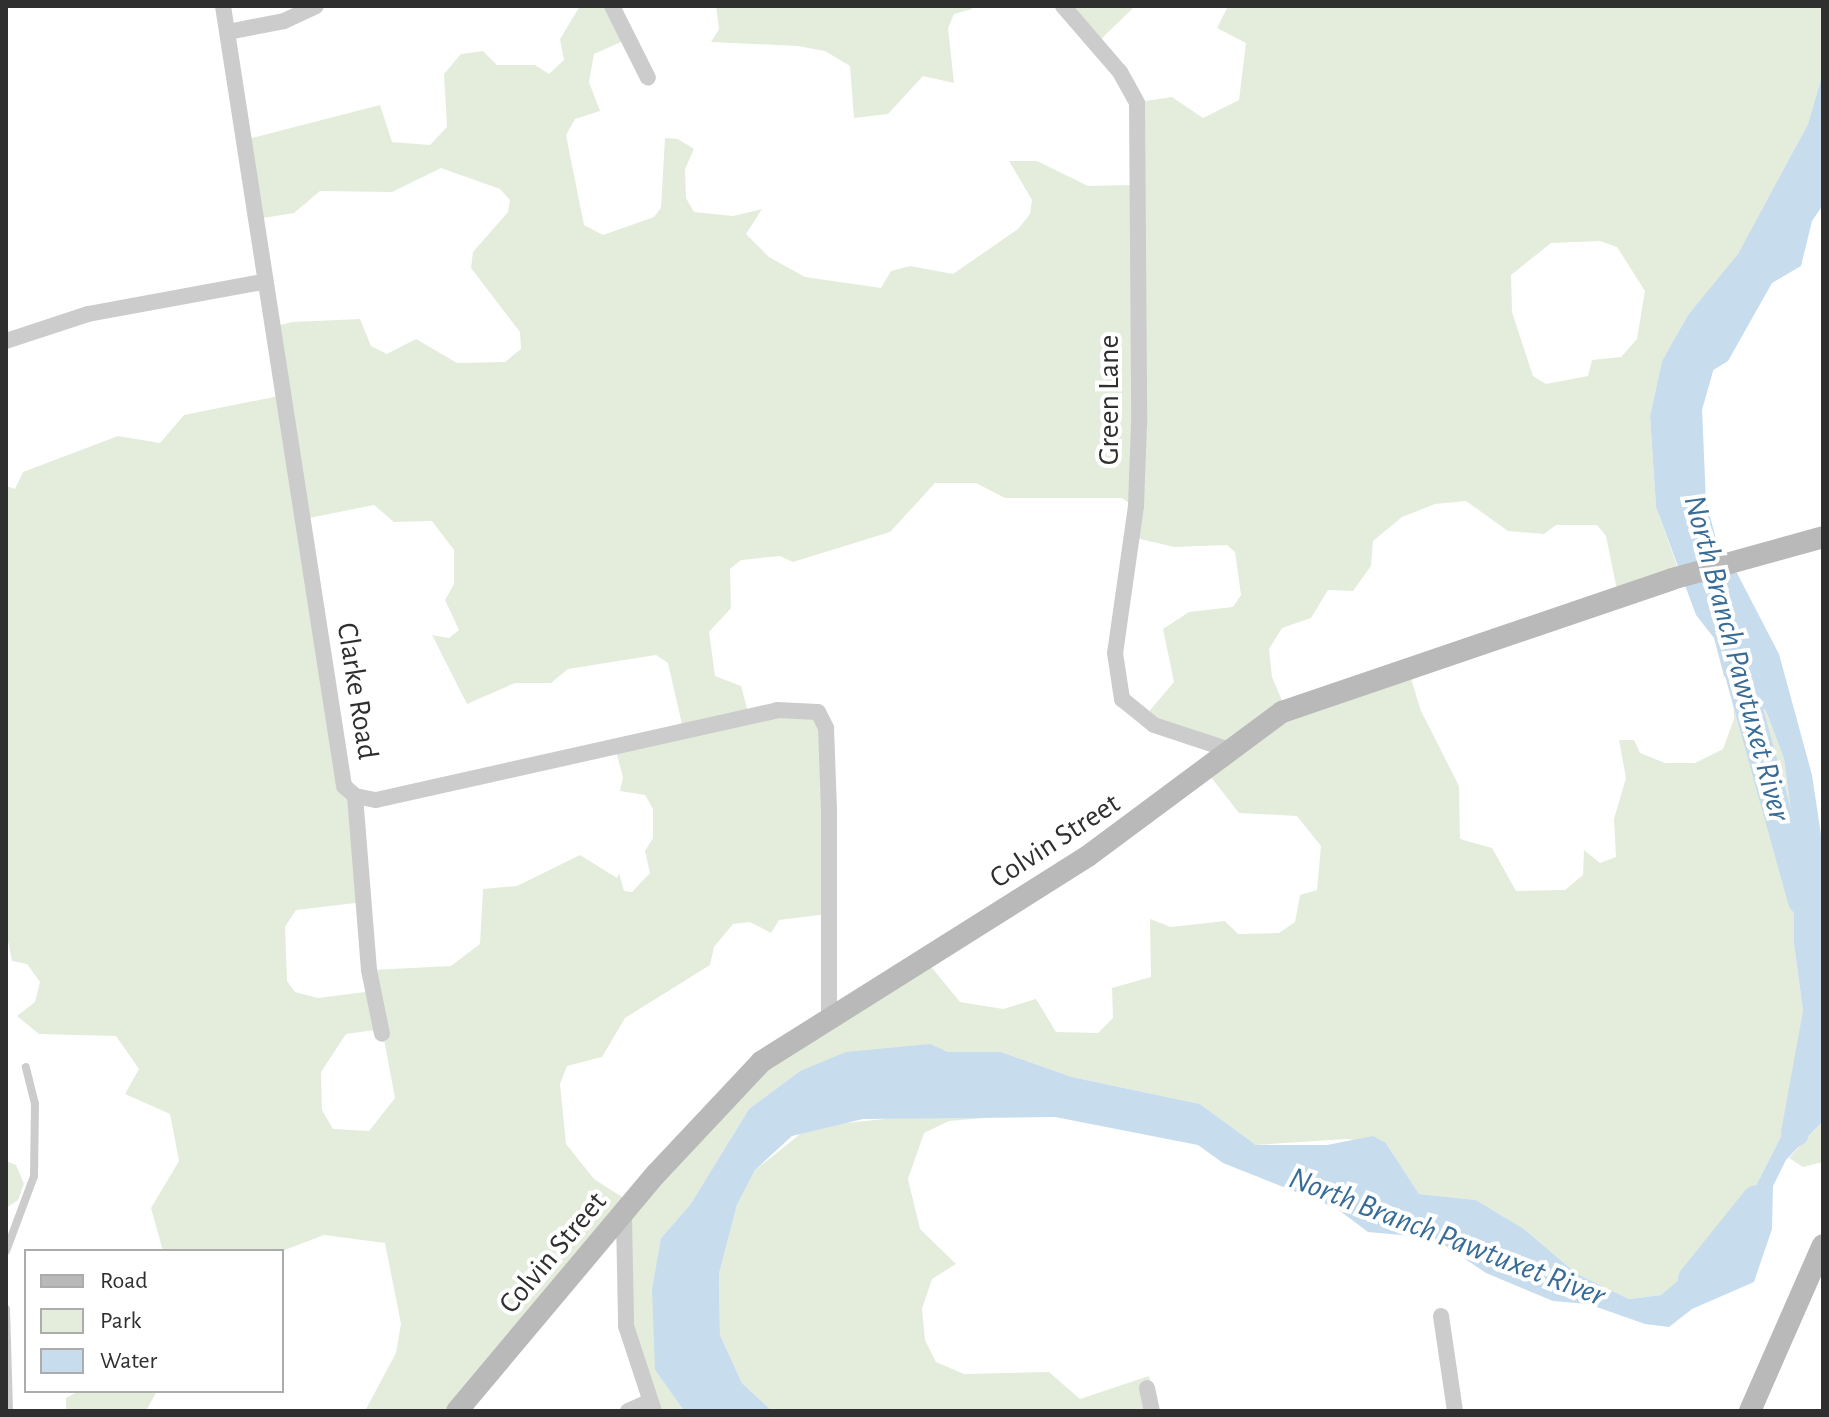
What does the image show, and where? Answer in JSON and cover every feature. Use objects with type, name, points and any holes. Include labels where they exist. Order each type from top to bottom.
[{"type":"street","name":"Clarke Road","points":[[223,6],[263,282],[344,786],[355,796],[376,800],[777,710],[818,712],[826,728],[829,808],[829,1019]]},
{"type":"street","points":[[228,32],[284,21],[316,6]]},
{"type":"street","points":[[612,6],[648,78]]},
{"type":"street","name":"Green Lane","points":[[1063,6],[1120,72],[1137,103],[1139,424],[1136,506],[1115,653],[1122,699],[1154,725],[1227,749]]},
{"type":"street","points":[[6,341],[88,314],[263,282]]},
{"type":"street","name":"Colvin Street","points":[[457,1411],[761,1062],[1146,817],[1227,749],[1282,712],[1672,579],[1823,537]]},
{"type":"street","points":[[355,796],[366,940],[382,1034]]},
{"type":"street","points":[[624,1217],[626,1326],[652,1406],[628,1411]]},
{"type":"street","points":[[1750,1411],[1823,1245]]},
{"type":"street","points":[[1441,1316],[1455,1411]]},
{"type":"street","points":[[1147,1388],[1152,1411]]},
{"type":"lane","points":[[6,1251],[34,1176],[35,1104],[26,1067]]},
{"type":"lane","points":[[6,1309],[9,1411]]},
{"type":"green space","points":[[580,6],[614,6],[630,38],[594,54],[589,82],[600,111],[575,119],[566,135],[584,225],[603,235],[654,217],[661,208],[665,138],[678,139],[694,149],[685,169],[686,198],[694,212],[733,216],[762,209],[746,234],[769,257],[805,277],[881,288],[891,271],[910,266],[953,274],[1018,229],[1030,214],[1032,200],[1009,161],[1037,161],[1088,186],[1133,185],[1139,102],[1172,97],[1203,118],[1239,100],[1246,43],[1217,28],[1228,6],[1823,6],[1823,72],[1808,124],[1738,255],[1688,315],[1662,361],[1650,416],[1656,507],[1680,574],[1618,595],[1606,536],[1597,525],[1556,525],[1544,534],[1508,531],[1466,501],[1435,504],[1402,517],[1373,541],[1371,566],[1353,591],[1328,590],[1311,618],[1282,628],[1269,649],[1272,677],[1286,710],[1409,672],[1421,711],[1459,786],[1460,839],[1492,848],[1516,891],[1565,890],[1583,875],[1584,850],[1600,863],[1616,857],[1614,819],[1626,778],[1619,740],[1634,740],[1640,753],[1665,763],[1695,763],[1723,749],[1734,719],[1733,685],[1766,711],[1784,759],[1792,819],[1794,944],[1810,1063],[1803,1093],[1730,1237],[1716,1251],[1661,1295],[1629,1299],[1577,1274],[1524,1229],[1476,1200],[1419,1194],[1386,1143],[1346,1139],[1256,1145],[1200,1104],[1072,1077],[1001,1052],[948,1052],[929,1044],[800,1071],[749,1109],[690,1205],[661,1238],[655,1370],[684,1411],[654,1411],[636,1364],[625,1228],[459,1411],[365,1411],[396,1353],[401,1324],[385,1243],[324,1235],[284,1250],[162,1249],[151,1208],[179,1161],[170,1114],[125,1094],[139,1069],[116,1036],[39,1034],[17,1016],[35,1002],[40,982],[27,964],[12,961],[6,931],[6,486],[15,489],[23,472],[118,436],[160,443],[184,415],[279,396],[272,327],[292,322],[360,319],[371,346],[387,354],[416,339],[457,363],[505,362],[521,349],[520,332],[471,268],[473,252],[508,212],[510,200],[500,189],[441,168],[392,192],[320,191],[294,213],[257,219],[244,140],[380,105],[392,142],[430,145],[447,127],[444,74],[461,54],[483,51],[497,65],[535,65],[549,74],[564,60],[560,39]],"holes":[[[1600,241],[1617,247],[1645,291],[1637,339],[1621,357],[1592,360],[1588,376],[1546,384],[1533,376],[1512,312],[1511,275],[1551,243]],[[935,483],[976,483],[1005,498],[1122,498],[1136,508],[1136,538],[1174,547],[1227,545],[1235,552],[1241,595],[1233,607],[1189,612],[1163,629],[1174,682],[1146,715],[1222,756],[1207,772],[1239,813],[1297,816],[1321,846],[1317,890],[1300,895],[1295,922],[1279,933],[1238,934],[1225,921],[1171,927],[1150,919],[1151,977],[1112,988],[1113,1018],[1098,1033],[1056,1032],[1036,999],[1003,1009],[960,1002],[928,963],[736,1088],[633,1204],[594,1179],[566,1144],[560,1084],[567,1066],[602,1057],[625,1018],[710,965],[714,947],[733,924],[750,922],[771,933],[779,920],[827,914],[822,717],[749,715],[741,686],[715,676],[709,632],[731,608],[730,569],[741,560],[780,556],[793,562],[890,532]],[[374,505],[394,522],[432,521],[454,550],[454,584],[445,600],[459,630],[449,638],[432,635],[467,704],[515,683],[551,683],[568,669],[656,655],[668,663],[683,729],[615,748],[623,777],[620,791],[645,795],[653,809],[653,838],[645,851],[650,873],[632,892],[624,891],[619,873],[617,878],[580,855],[517,886],[483,889],[480,944],[451,966],[372,970],[373,991],[318,998],[295,992],[287,981],[285,927],[296,910],[364,902],[304,519]],[[382,1029],[395,1098],[369,1131],[333,1129],[322,1110],[321,1072],[346,1034]]]},
{"type":"green space","points":[[716,6],[972,6],[972,9],[954,14],[948,28],[954,83],[923,76],[888,114],[854,118],[850,66],[825,51],[798,46],[711,42],[719,29]]},
{"type":"green space","points":[[1060,6],[1135,6],[1097,43]]},
{"type":"green space","points":[[931,1114],[997,1117],[949,1121],[924,1133],[908,1179],[920,1229],[956,1264],[932,1279],[922,1309],[925,1340],[936,1362],[964,1374],[1049,1372],[1080,1399],[1149,1376],[1157,1411],[772,1411],[742,1383],[720,1335],[719,1274],[737,1205],[755,1170],[809,1127]]},
{"type":"green space","points":[[1823,1121],[1823,1162],[1803,1167],[1789,1158]]},
{"type":"green space","points":[[6,1161],[16,1165],[24,1184],[18,1200],[6,1208]]},
{"type":"green space","points":[[75,1393],[156,1393],[146,1411],[66,1411],[66,1398]]},
{"type":"water","points":[[1823,72],[1823,205],[1812,221],[1801,266],[1772,283],[1728,361],[1697,380],[1685,415],[1694,523],[1725,550],[1779,654],[1812,775],[1823,848],[1823,1121],[1786,1160],[1773,1186],[1772,1229],[1754,1282],[1692,1309],[1669,1327],[1645,1324],[1588,1304],[1553,1301],[1486,1273],[1434,1238],[1368,1232],[1336,1208],[1223,1163],[1198,1145],[1055,1117],[863,1119],[792,1136],[755,1170],[737,1205],[719,1274],[720,1335],[742,1383],[772,1411],[684,1411],[655,1370],[652,1290],[661,1238],[690,1205],[749,1109],[800,1071],[846,1052],[930,1044],[948,1052],[1001,1052],[1072,1077],[1200,1104],[1256,1145],[1327,1145],[1373,1136],[1386,1143],[1419,1194],[1476,1200],[1524,1229],[1577,1274],[1629,1299],[1661,1295],[1730,1237],[1803,1093],[1810,1063],[1794,944],[1792,819],[1784,759],[1766,711],[1724,676],[1714,638],[1696,615],[1656,507],[1650,416],[1662,361],[1688,315],[1738,254],[1808,124]]},
{"type":"waterway","name":"North Branch Pawtuxet River","points":[[1705,348],[1688,408],[1692,504],[1708,562]]},
{"type":"waterway","name":"North Branch Pawtuxet River","points":[[1734,656],[1802,901]]},
{"type":"waterway","name":"North Branch Pawtuxet River","points":[[1795,1133],[1816,1017]]},
{"type":"waterway","name":"North Branch Pawtuxet River","points":[[1692,1279],[1756,1199]]}]
